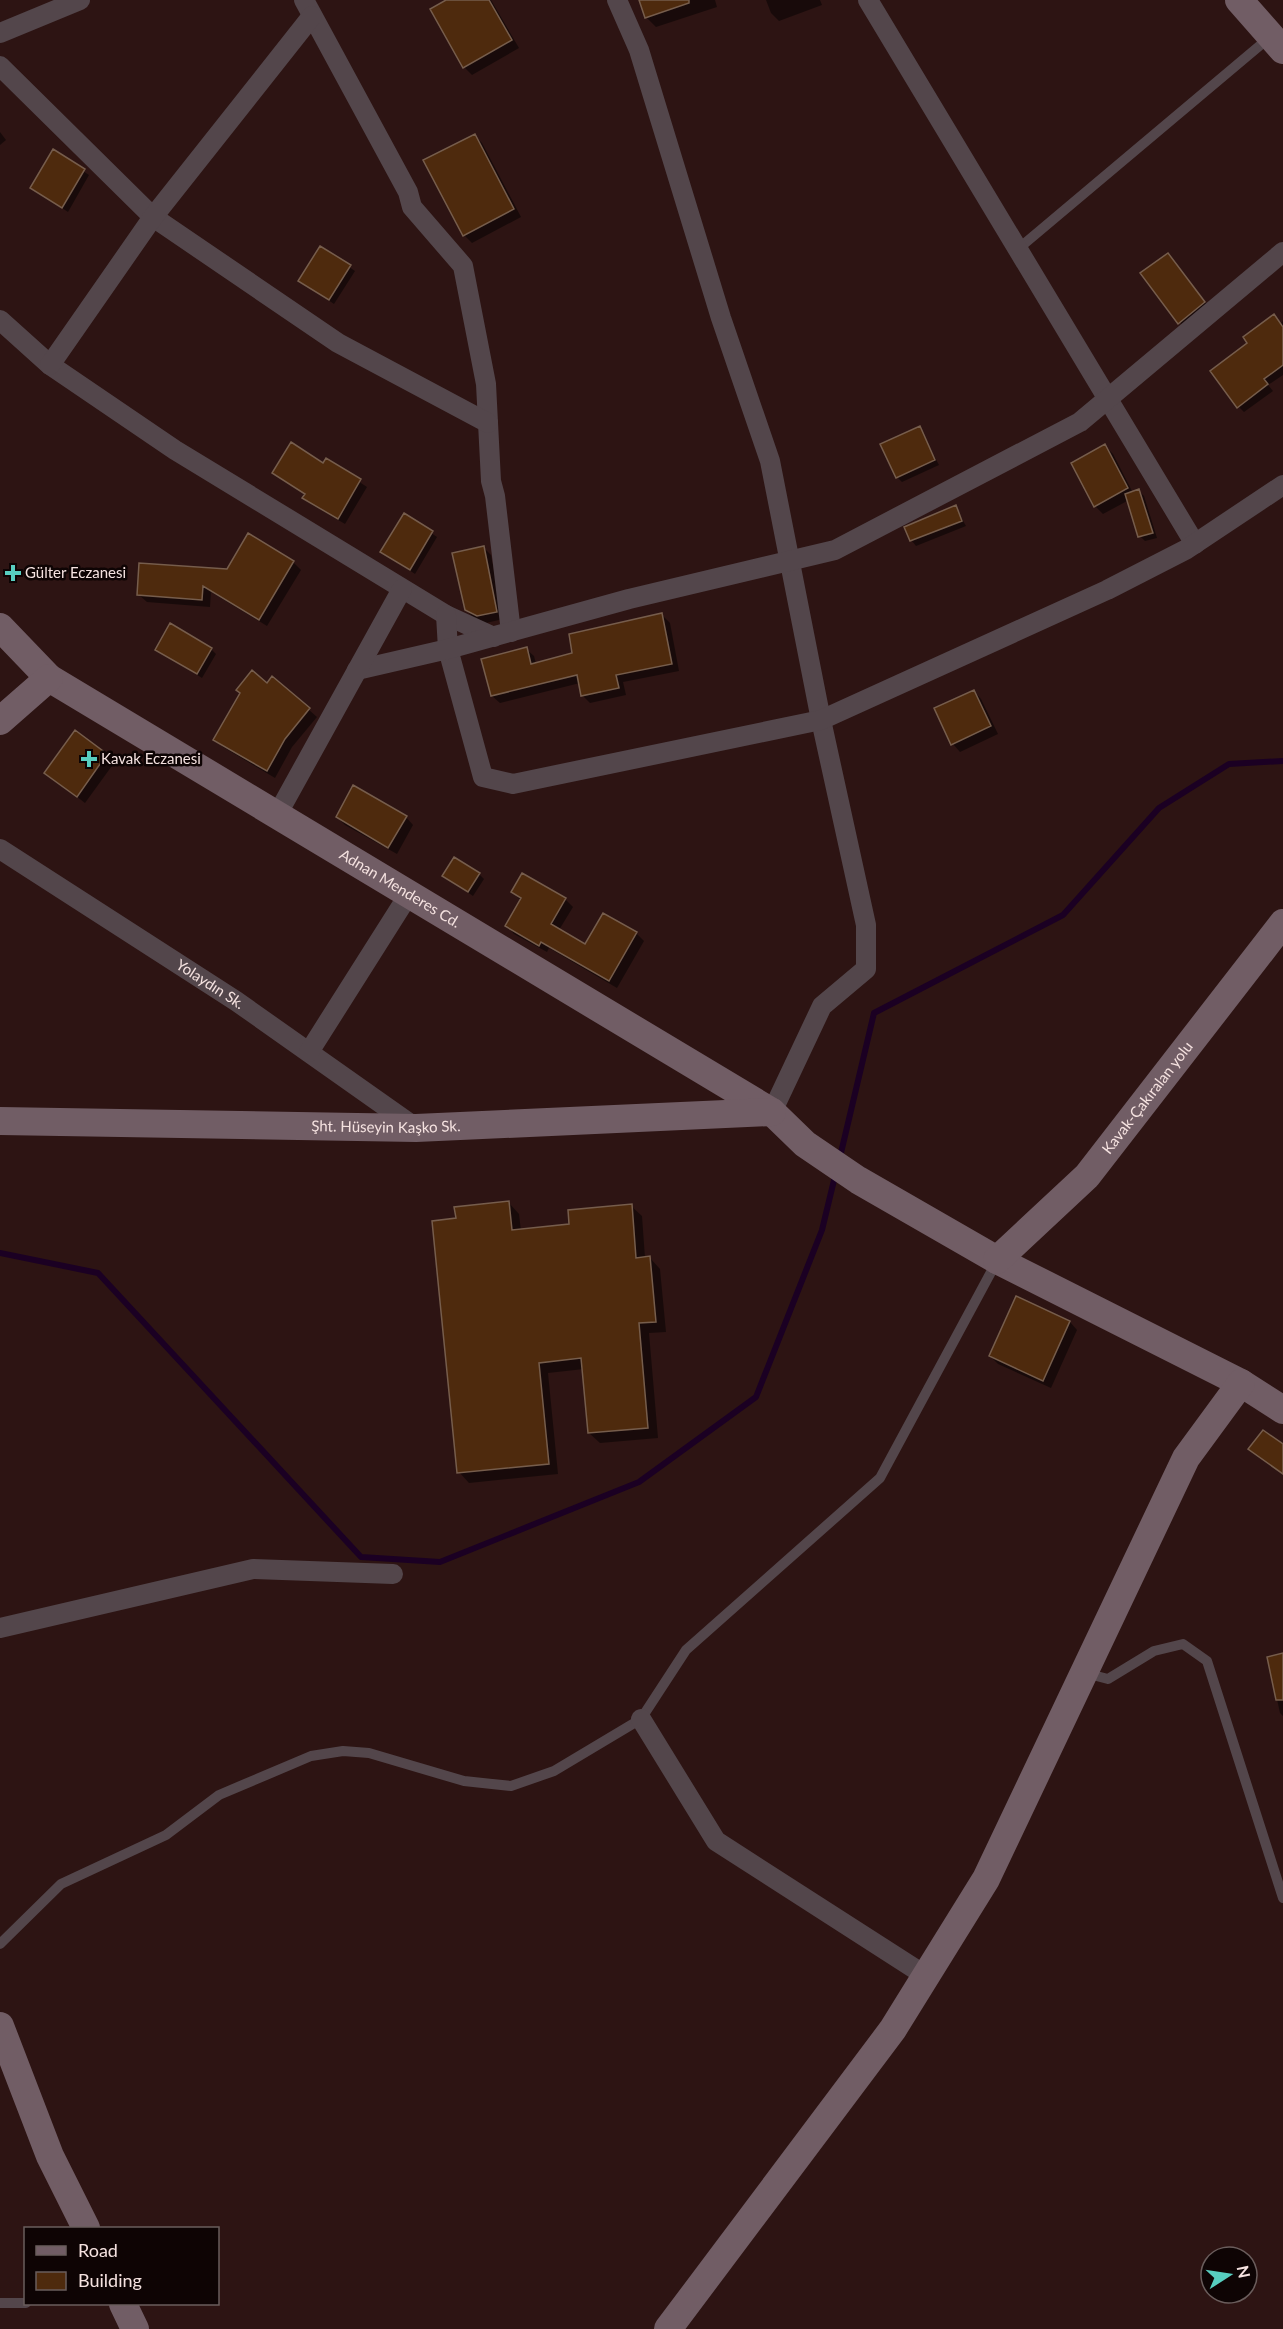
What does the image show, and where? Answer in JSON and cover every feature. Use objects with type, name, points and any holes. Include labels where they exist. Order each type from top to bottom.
[{"type":"street","points":[[0,33],[80,0]]},
{"type":"street","points":[[617,0],[639,50],[722,318],[770,461],[821,720],[866,925],[866,969],[822,1006],[772,1112]]},
{"type":"street","points":[[867,0],[1195,544]]},
{"type":"street","points":[[1239,0],[1277,43]]},
{"type":"street","points":[[50,365],[153,217],[308,8],[408,192],[412,207],[463,266],[486,384],[490,481],[495,496],[502,634]]},
{"type":"street","points":[[0,66],[153,217],[338,343],[488,423]]},
{"type":"street","points":[[357,670],[448,649],[629,599],[835,550],[1080,422],[1283,252]]},
{"type":"street","points":[[0,320],[50,365],[175,450],[446,615],[502,634]]},
{"type":"street","points":[[446,615],[448,649],[483,777],[513,784],[821,720],[1107,590],[1195,544],[1283,485]]},
{"type":"street","points":[[277,815],[402,589]]},
{"type":"street","name":"Adnan Menderes Cd.","points":[[0,627],[49,678],[772,1112],[805,1144],[858,1180],[997,1260],[1241,1383],[1283,1410]]},
{"type":"street","points":[[0,721],[49,678]]},
{"type":"street","name":"Yolaydın Sk.","points":[[0,849],[236,1001],[416,1128]]},
{"type":"street","points":[[309,1052],[409,894]]},
{"type":"street","name":"Kavak-Çakıralan yolu","points":[[997,1260],[1087,1176],[1283,923]]},
{"type":"street","name":"Şht. Hüseyin Kaşko Sk.","points":[[0,1121],[416,1128],[772,1112]]},
{"type":"street","points":[[668,2329],[893,2029],[986,1879],[1186,1458],[1241,1383]]},
{"type":"street","points":[[0,1628],[253,1569],[393,1574]]},
{"type":"street","points":[[641,1719],[716,1841],[926,1976]]},
{"type":"street","points":[[0,2026],[50,2156],[85,2227]]},
{"type":"street","points":[[123,2305],[135,2329]]},
{"type":"lane","points":[[1018,249],[1277,43]]},
{"type":"lane","points":[[0,1944],[61,1884],[166,1835],[219,1795],[311,1756],[343,1751],[369,1753],[464,1781],[511,1786],[554,1771],[641,1719],[686,1650],[879,1478],[997,1260]]},
{"type":"lane","points":[[1085,1673],[1108,1679],[1154,1652],[1183,1644],[1207,1661],[1283,1898]]},
{"type":"lane","points":[[0,2303],[24,2303]]},
{"type":"building","points":[[446,0],[489,0],[512,40],[463,68],[430,9]]},
{"type":"building","points":[[639,0],[689,0],[689,3],[645,18]]},
{"type":"building","points":[[475,134],[514,209],[463,236],[423,160]]},
{"type":"building","points":[[53,149],[85,169],[62,208],[30,188]]},
{"type":"building","points":[[320,246],[351,265],[329,300],[298,281]]},
{"type":"building","points":[[1168,253],[1205,302],[1178,324],[1140,273]]},
{"type":"building","points":[[1274,314],[1283,327],[1283,365],[1264,379],[1268,384],[1237,408],[1210,371],[1247,343],[1243,337]]},
{"type":"building","points":[[920,426],[935,460],[896,478],[880,444]]},
{"type":"building","points":[[291,442],[323,463],[326,458],[361,479],[338,519],[302,498],[305,494],[272,473]]},
{"type":"building","points":[[1105,444],[1128,488],[1094,507],[1071,463]]},
{"type":"building","points":[[1139,489],[1153,533],[1138,537],[1125,494]]},
{"type":"building","points":[[956,505],[962,521],[910,541],[904,527]]},
{"type":"building","points":[[404,513],[433,531],[410,570],[380,552]]},
{"type":"building","points":[[248,533],[294,561],[259,620],[203,586],[202,600],[137,595],[139,563],[227,569]]},
{"type":"building","points":[[484,546],[497,612],[477,616],[465,610],[452,553]]},
{"type":"building","points":[[662,613],[672,664],[616,675],[619,688],[581,696],[577,675],[491,696],[481,659],[527,647],[531,664],[572,653],[569,634]]},
{"type":"building","points":[[170,623],[212,648],[197,674],[155,650]]},
{"type":"building","points":[[252,670],[267,683],[272,676],[310,708],[285,739],[267,771],[213,740],[240,693],[236,690]]},
{"type":"building","points":[[974,690],[991,726],[951,745],[934,708]]},
{"type":"building","points":[[75,730],[107,754],[77,797],[44,773]]},
{"type":"building","points":[[353,785],[407,816],[388,848],[336,817]]},
{"type":"building","points":[[454,857],[480,873],[468,892],[442,876]]},
{"type":"building","points":[[522,873],[566,898],[551,924],[585,944],[603,913],[637,932],[609,981],[541,942],[539,946],[505,926],[521,898],[511,892]]},
{"type":"building","points":[[509,1201],[512,1230],[569,1224],[568,1210],[632,1204],[636,1258],[650,1256],[656,1322],[639,1323],[648,1428],[588,1433],[581,1358],[539,1363],[549,1464],[457,1473],[432,1221],[456,1218],[454,1207]]},
{"type":"building","points":[[1016,1296],[1070,1321],[1043,1381],[989,1356]]},
{"type":"building","points":[[1263,1430],[1283,1444],[1283,1474],[1248,1449]]},
{"type":"building","points":[[1283,1653],[1283,1700],[1276,1700],[1267,1657]]},
{"type":"waterway","points":[[840,1157],[874,1013],[1063,915],[1159,808],[1229,764],[1283,761]]},
{"type":"waterway","points":[[0,1253],[98,1273],[361,1557],[440,1562],[639,1482],[756,1397],[822,1230],[835,1176]]},
{"type":"place","name":"Gülter Eczanesi","points":[[13,573]]},
{"type":"place","name":"Kavak Eczanesi","points":[[89,759]]}]
